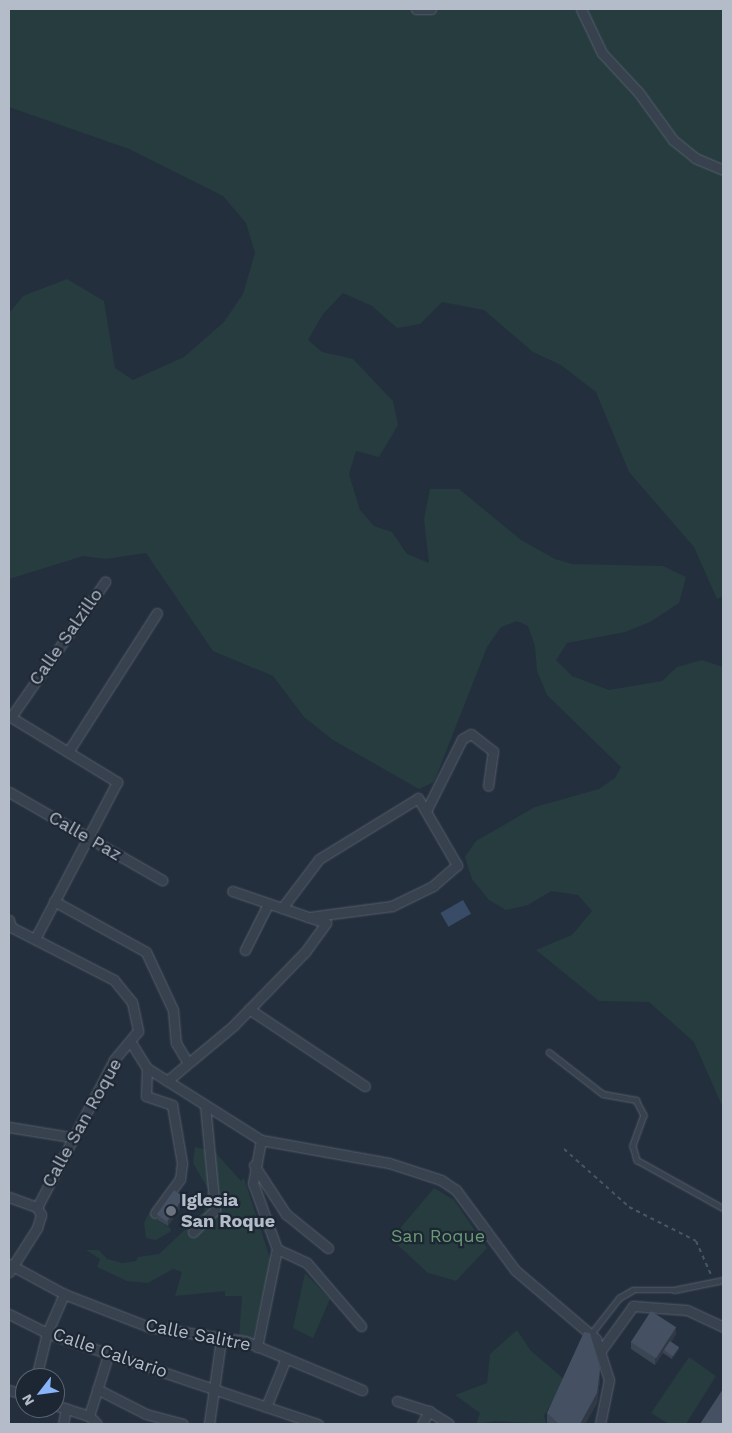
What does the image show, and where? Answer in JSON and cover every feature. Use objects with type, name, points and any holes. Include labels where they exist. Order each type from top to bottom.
[{"type":"street","points":[[416,9],[430,9]]},
{"type":"street","points":[[580,9],[602,53],[639,93],[673,140],[695,158],[723,170]]},
{"type":"street","name":"Calle Salzillo","points":[[10,716],[105,582]]},
{"type":"street","points":[[68,752],[156,613]]},
{"type":"street","points":[[9,920],[11,927],[35,939],[117,782],[10,716]]},
{"type":"street","points":[[426,811],[462,738],[471,734],[493,751],[488,786]]},
{"type":"street","name":"Calle Paz","points":[[9,792],[162,880]]},
{"type":"street","points":[[282,908],[319,860],[418,798],[457,865],[433,886],[392,906],[308,917]]},
{"type":"street","points":[[167,1081],[249,1010],[326,923],[232,891]]},
{"type":"street","points":[[54,901],[146,952],[173,1010],[176,1043],[188,1063]]},
{"type":"street","points":[[245,950],[268,904]]},
{"type":"street","name":"Calle San Roque","points":[[35,939],[114,980],[132,1002],[138,1031],[71,1137],[36,1207]]},
{"type":"street","points":[[249,1010],[365,1086]]},
{"type":"street","points":[[130,1041],[147,1068],[261,1140],[389,1163],[442,1180],[469,1204],[515,1270],[591,1334],[602,1349],[609,1395],[600,1424]]},
{"type":"street","points":[[147,1068],[146,1096],[172,1105],[182,1163],[180,1179],[156,1213]]},
{"type":"street","points":[[193,1232],[215,1210],[205,1105]]},
{"type":"street","points":[[9,1127],[71,1137]]},
{"type":"street","points":[[257,1346],[277,1249],[254,1183],[254,1165],[261,1140]]},
{"type":"street","points":[[254,1165],[286,1214],[328,1248]]},
{"type":"street","points":[[10,1199],[36,1207],[41,1215],[37,1228],[10,1268]]},
{"type":"street","points":[[277,1249],[307,1263],[361,1326]]},
{"type":"street","name":"Calle Salitre","points":[[10,1268],[64,1294],[149,1328],[257,1346],[362,1390]]},
{"type":"street","points":[[38,1368],[47,1333],[64,1294]]},
{"type":"street","points":[[602,1349],[623,1314],[633,1306],[687,1310],[723,1327]]},
{"type":"street","name":"Calle Calvario","points":[[9,1314],[47,1333],[109,1352],[306,1422],[318,1424]]},
{"type":"street","points":[[209,1424],[221,1340]]},
{"type":"street","points":[[89,1416],[109,1352]]},
{"type":"street","points":[[266,1407],[286,1358]]},
{"type":"street","points":[[98,1389],[146,1414],[183,1424]]},
{"type":"street","points":[[398,1401],[429,1412],[449,1424]]},
{"type":"street","points":[[63,1424],[66,1408],[89,1416],[97,1424]]},
{"type":"street","points":[[422,1424],[429,1412]]},
{"type":"lane","points":[[549,1052],[603,1094],[636,1100],[644,1115],[633,1146],[637,1160],[723,1208]]},
{"type":"lane","points":[[591,1334],[619,1298],[632,1290],[674,1290],[723,1280]]},
{"type":"path","points":[[564,1149],[629,1208],[696,1241],[707,1258],[713,1282]]},
{"type":"green space","points":[[9,9],[723,9],[723,596],[717,599],[694,547],[629,472],[596,392],[561,365],[533,352],[484,310],[442,302],[420,324],[397,328],[372,306],[343,293],[323,314],[308,340],[322,352],[353,359],[393,401],[398,425],[379,457],[356,451],[349,474],[360,510],[374,526],[392,532],[407,554],[429,563],[424,519],[430,489],[459,489],[521,540],[555,559],[572,564],[663,566],[686,577],[679,603],[650,622],[625,632],[567,643],[556,660],[572,676],[609,690],[662,681],[677,667],[702,660],[723,667],[723,1108],[694,1042],[649,1002],[599,1001],[536,950],[572,935],[592,911],[578,895],[551,891],[528,905],[506,910],[489,900],[472,879],[465,857],[476,841],[535,807],[599,789],[615,778],[621,767],[547,695],[537,671],[535,646],[528,626],[517,621],[501,627],[487,647],[434,782],[419,789],[333,740],[304,717],[273,676],[213,651],[146,553],[106,559],[83,556],[9,579],[10,312],[23,296],[67,279],[104,301],[115,368],[133,380],[184,357],[224,322],[243,294],[255,253],[246,223],[223,196],[129,149],[9,107]]},
{"type":"green space","points":[[195,1147],[215,1152],[241,1181],[244,1178],[271,1261],[252,1341],[239,1337],[242,1296],[225,1296],[225,1291],[175,1296],[182,1272],[173,1269],[148,1283],[127,1281],[97,1267],[100,1259],[86,1250],[99,1250],[107,1259],[122,1263],[136,1261],[138,1257],[159,1254],[193,1222],[204,1211],[208,1189],[193,1163]]},
{"type":"green space","name":"San Roque","points":[[434,1188],[454,1200],[487,1248],[456,1281],[428,1273],[391,1239]]},
{"type":"green space","points":[[149,1213],[171,1229],[170,1232],[156,1240],[146,1238],[144,1223]]},
{"type":"green space","points":[[305,1273],[330,1299],[313,1338],[293,1328]]},
{"type":"green space","points":[[517,1330],[531,1351],[565,1380],[544,1416],[546,1424],[496,1421],[476,1424],[480,1413],[455,1395],[487,1383],[490,1354]]},
{"type":"green space","points":[[689,1357],[716,1376],[686,1424],[669,1424],[651,1413]]},
{"type":"water","points":[[463,900],[471,914],[448,927],[440,913]]},
{"type":"building","name":"Iglesia San Roque","points":[[174,1190],[184,1197],[167,1221],[157,1215]]},
{"type":"building","points":[[651,1311],[676,1327],[656,1358],[631,1342]]},
{"type":"building","points":[[584,1332],[590,1333],[600,1369],[597,1393],[580,1424],[559,1424],[547,1413]]},
{"type":"building","points":[[670,1341],[679,1347],[673,1356],[664,1350]]},
{"type":"building","points":[[723,1389],[723,1424],[700,1424]]},
{"type":"place","name":"Iglesia San Roque","points":[[171,1211]]}]
